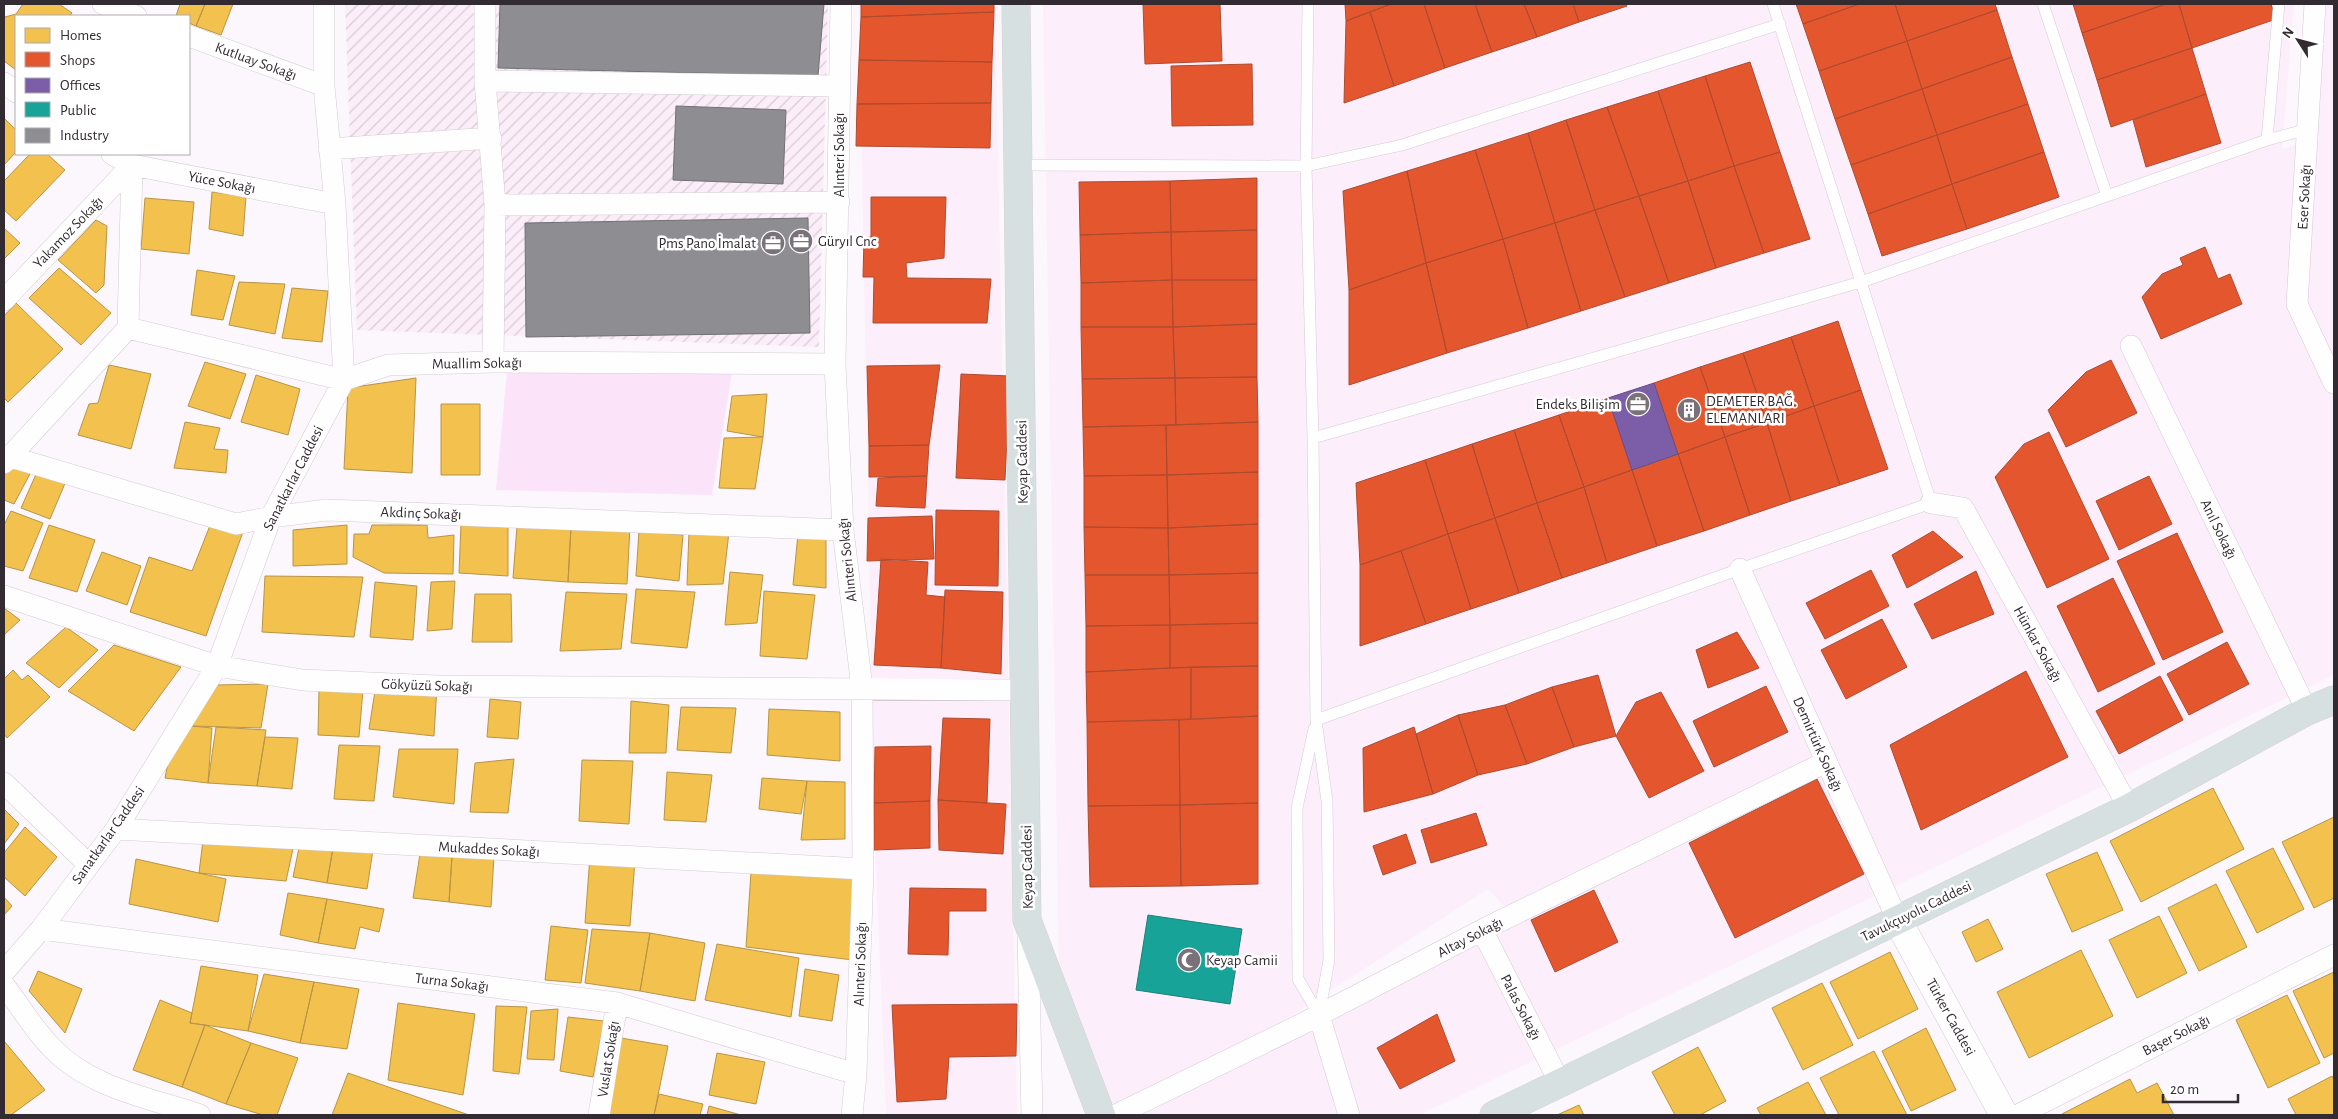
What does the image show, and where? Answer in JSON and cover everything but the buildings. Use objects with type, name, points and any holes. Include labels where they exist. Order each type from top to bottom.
[{"type":"main road","name":"Keyap Caddesi","points":[[1016,4],[1027,920],[1101,1115]]},
{"type":"main road","name":"Tavukçuyolu Caddesi","points":[[1494,1115],[2129,808],[2307,712],[2334,700]]},
{"type":"street","points":[[103,4],[133,15]]},
{"type":"street","points":[[128,328],[344,380],[335,204],[324,86],[324,4]]},
{"type":"street","points":[[485,4],[485,81],[495,205],[493,362]]},
{"type":"street","name":"Alınteri Sokağı","points":[[842,4],[839,86],[836,364],[843,530],[862,688],[863,869],[856,1074],[852,1115]]},
{"type":"street","name":"Eser Sokağı","points":[[2315,4],[2297,304],[2334,382]]},
{"type":"street","name":"Kutluay Sokağı","points":[[190,36],[324,86]]},
{"type":"street","points":[[485,81],[839,86]]},
{"type":"street","points":[[4,84],[15,91]]},
{"type":"street","points":[[329,150],[491,138]]},
{"type":"street","name":"Yüce Sokağı","points":[[114,155],[132,165],[335,204]]},
{"type":"street","points":[[7,460],[128,328],[132,165]]},
{"type":"street","name":"Yakamoz Sokağı","points":[[4,300],[132,165]]},
{"type":"street","points":[[495,205],[839,202]]},
{"type":"street","name":"Anıl Sokağı","points":[[2131,346],[2307,712]]},
{"type":"street","name":"Muallim Sokağı","points":[[344,380],[388,365],[493,362],[836,364]]},
{"type":"street","name":"Sanatkarlar Caddesi","points":[[4,972],[41,929],[116,829],[217,666],[271,517],[344,380]]},
{"type":"street","name":"Akdinç Sokağı","points":[[7,460],[236,524],[271,517],[327,510],[843,530]]},
{"type":"street","name":"Hünkar Sokağı","points":[[1931,503],[1963,508],[2129,808]]},
{"type":"street","name":"Demirtürk Sokağı","points":[[1740,568],[1897,920]]},
{"type":"street","name":"Gökyüzü Sokağı","points":[[4,596],[217,666],[303,680],[437,686],[1024,690]]},
{"type":"street","name":"Altay Sokağı","points":[[1116,1115],[1319,1015],[1482,930],[1826,762]]},
{"type":"street","points":[[4,783],[89,865]]},
{"type":"street","name":"Mukaddes Sokağı","points":[[116,829],[863,869]]},
{"type":"street","name":"Keyap Caddesi","points":[[1027,920],[1032,1115]]},
{"type":"street","name":"Türker Caddesi","points":[[1897,920],[2004,1115]]},
{"type":"street","name":"Turna Sokağı","points":[[41,929],[617,1003],[856,1074]]},
{"type":"street","name":"Palas Sokağı","points":[[1482,930],[1560,1083]]},
{"type":"street","name":"Başer Sokağı","points":[[2018,1115],[2334,955]]},
{"type":"street","points":[[4,985],[52,1048],[82,1072],[100,1082],[200,1115]]},
{"type":"street","name":"Vuslat Sokağı","points":[[599,1115],[617,1003]]},
{"type":"street","points":[[1319,1015],[1348,1115]]},
{"type":"lane","points":[[1308,4],[1306,166],[1313,438],[1316,720],[1327,801],[1328,960],[1319,1015]]},
{"type":"lane","points":[[1316,720],[1740,568],[1931,503],[1773,4]]},
{"type":"lane","points":[[2043,4],[2107,196]]},
{"type":"lane","points":[[2267,140],[2279,4]]},
{"type":"lane","points":[[1018,166],[1306,166],[1402,145],[1780,24]]},
{"type":"lane","points":[[1313,438],[1861,282],[2267,140],[2308,128]]},
{"type":"lane","points":[[1316,720],[1297,808],[1298,979],[1319,1015]]},
{"type":"shaded area","points":[[345,4],[828,4],[819,347],[357,330]]},
{"type":"shaded area","points":[[859,4],[995,4],[1017,1115],[886,1115],[874,816]]},
{"type":"shaded area","points":[[1043,4],[2294,4],[2282,149],[2300,144],[2312,4],[2334,4],[2334,675],[1420,1115],[1143,1115],[1517,920],[1488,889],[1280,1023],[1106,1109],[1059,967]]},
{"type":"shaded area","points":[[507,371],[732,372],[712,495],[496,490]]},
{"type":"place","name":"Güryıl Cnc","points":[[801,241]]},
{"type":"place","name":"Pms Pano İmalat","points":[[773,243]]},
{"type":"place","name":"Endeks Bilişim","points":[[1638,404]]},
{"type":"place","name":"DEMETER BAĞ. ELEMANLARI","points":[[1689,410]]},
{"type":"place","name":"Keyap Camii","points":[[1189,960]]}]
